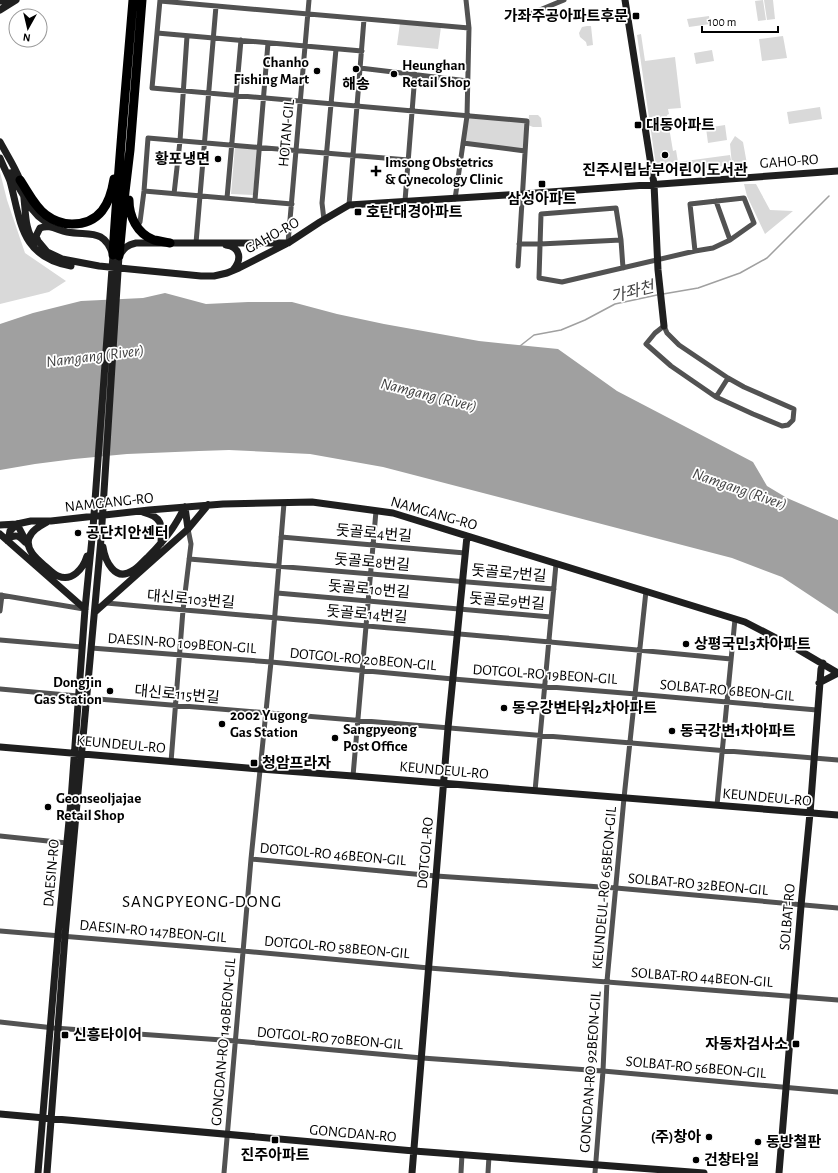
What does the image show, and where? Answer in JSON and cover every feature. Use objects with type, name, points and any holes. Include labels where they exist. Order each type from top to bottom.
[{"type":"highway","points":[[116,256],[120,150],[133,0]]},
{"type":"highway","points":[[116,256],[130,150],[142,0]]},
{"type":"highway","points":[[20,180],[38,207],[54,221],[67,224],[80,224],[90,221],[98,216],[110,197],[120,150]]},
{"type":"highway","points":[[130,150],[129,209],[132,220],[147,236],[155,240],[170,243]]},
{"type":"street","points":[[0,1],[7,0]]},
{"type":"street","points":[[0,10],[16,0]]},
{"type":"street","name":"HOTAN-GIL","points":[[288,243],[309,0]]},
{"type":"street","points":[[455,199],[467,116],[469,28],[466,0]]},
{"type":"street","points":[[530,14],[564,0]]},
{"type":"street","points":[[625,0],[654,184],[658,270],[664,326],[667,333],[679,345],[728,378],[744,387],[794,409],[793,420],[788,425],[782,426],[753,414],[716,397],[671,366],[646,344],[655,333],[664,326]]},
{"type":"street","points":[[469,28],[160,1],[152,88],[527,121],[518,266]]},
{"type":"street","points":[[196,243],[216,6]]},
{"type":"street","points":[[349,205],[364,19]]},
{"type":"street","points":[[157,33],[362,51]]},
{"type":"street","points":[[174,194],[180,141],[187,36]]},
{"type":"street","points":[[228,198],[241,40]]},
{"type":"street","points":[[255,200],[268,43]]},
{"type":"street","points":[[324,220],[322,203],[336,48]]},
{"type":"street","points":[[360,68],[468,81]]},
{"type":"street","points":[[405,202],[415,74]]},
{"type":"street","points":[[137,227],[140,222],[144,191],[148,138],[408,160]]},
{"type":"street","name":"GAHO-RO","points":[[0,142],[20,180],[27,222],[33,240],[38,246],[48,253],[62,259],[99,266],[201,276],[227,274],[288,243],[349,205],[455,199],[838,171]]},
{"type":"street","points":[[463,143],[525,151]]},
{"type":"street","points":[[0,158],[31,208],[38,216],[52,227]]},
{"type":"street","name":"GAHO-RO","points":[[0,158],[9,179],[23,230],[29,242],[36,250],[45,257],[59,264],[77,267],[99,266]]},
{"type":"street","points":[[144,191],[292,204]]},
{"type":"street","points":[[623,268],[621,240],[616,208],[541,214],[539,278],[562,282],[658,260],[695,251],[714,248],[730,240],[754,223],[744,198],[690,204],[695,251]]},
{"type":"street","points":[[716,201],[730,240]]},
{"type":"street","points":[[48,253],[38,241],[36,236],[40,228],[45,226],[67,232],[95,234],[107,242],[116,256],[129,244],[136,243],[288,243]]},
{"type":"street","points":[[519,244],[621,240]]},
{"type":"street","points":[[208,243],[235,248],[239,259],[237,265],[232,271]]},
{"type":"street","name":"DAESIN-RO","points":[[62,936],[78,805],[78,696],[116,256]]},
{"type":"street","name":"DAESIN-RO","points":[[48,1173],[52,1118],[55,1028],[67,843],[86,698],[102,529],[116,256]]},
{"type":"street","points":[[716,397],[728,378]]},
{"type":"street","name":"NAMGANG-RO","points":[[0,525],[208,505],[312,502],[393,513],[734,619],[751,626],[838,673]]},
{"type":"street","name":"GONGDAN-RO 140BEON-GIL","points":[[224,1173],[251,859],[275,619],[284,503]]},
{"type":"street","points":[[95,612],[188,529],[208,505]]},
{"type":"street","points":[[170,762],[176,706],[183,610],[191,544],[185,507]]},
{"type":"street","points":[[101,539],[110,568],[115,572],[128,574],[134,571],[161,544],[185,507]]},
{"type":"street","points":[[139,511],[158,518],[162,527],[161,544]]},
{"type":"street","points":[[353,776],[376,511]]},
{"type":"street","points":[[28,545],[29,538],[36,528],[51,521]]},
{"type":"street","points":[[8,539],[10,531],[17,524],[32,554],[56,575],[67,577],[75,575],[80,571],[84,564],[91,542]]},
{"type":"street","points":[[0,534],[8,539],[85,609]]},
{"type":"street","points":[[8,539],[14,535],[19,536],[28,545]]},
{"type":"street","name":"DOTGOL-RO","points":[[412,1173],[448,728],[467,536]]},
{"type":"street","name":"돗골로4번길","points":[[281,537],[465,553]]},
{"type":"street","name":"돗골로8번길","points":[[189,559],[462,581]]},
{"type":"street","points":[[535,791],[556,564]]},
{"type":"street","name":"돗골로7번길","points":[[462,581],[554,589]]},
{"type":"street","name":"KEUNDEUL-RO 65BEON-GIL","points":[[607,981],[624,798],[646,591]]},
{"type":"street","name":"돗골로10번길","points":[[277,593],[460,609]]},
{"type":"street","points":[[0,611],[1,595],[85,609]]},
{"type":"street","name":"대신로103번길","points":[[106,603],[275,619]]},
{"type":"street","name":"돗골로9번길","points":[[460,609],[551,617]]},
{"type":"street","name":"돗골로14번길","points":[[275,619],[731,659]]},
{"type":"street","points":[[718,806],[734,619]]},
{"type":"street","points":[[0,640],[82,647]]},
{"type":"street","name":"DAESIN-RO 109BEON-GIL","points":[[91,648],[271,662]]},
{"type":"street","name":"DOTGOL-RO 20BEON-GIL","points":[[271,662],[453,679]]},
{"type":"street","name":"SOLBAT-RO","points":[[779,1173],[810,813],[819,683],[822,663]]},
{"type":"street","points":[[819,683],[838,673]]},
{"type":"street","name":"DOTGOL-RO 19BEON-GIL","points":[[453,679],[636,694]]},
{"type":"street","points":[[0,689],[78,696]]},
{"type":"street","name":"SOLBAT-RO 6BEON-GIL","points":[[636,694],[817,710]]},
{"type":"street","name":"대신로115번길","points":[[86,698],[838,760]]},
{"type":"street","name":"KEUNDEUL-RO","points":[[0,747],[170,762],[838,815]]},
{"type":"street","points":[[0,836],[67,843]]},
{"type":"street","name":"DOTGOL-RO 46BEON-GIL","points":[[251,859],[436,876],[616,888]]},
{"type":"street","name":"SOLBAT-RO 32BEON-GIL","points":[[616,888],[801,906],[838,908]]},
{"type":"street","name":"DAESIN-RO 147BEON-GIL","points":[[0,931],[243,951]]},
{"type":"street","name":"DOTGOL-RO 58BEON-GIL","points":[[243,951],[429,968],[607,981]]},
{"type":"street","name":"SOLBAT-RO 44BEON-GIL","points":[[607,981],[838,1000]]},
{"type":"street","name":"GONGDAN-RO 92BEON-GIL","points":[[595,1173],[603,1071],[607,981]]},
{"type":"street","name":"DOTGOL-RO 70BEON-GIL","points":[[0,1022],[55,1028],[236,1041],[422,1058],[603,1071]]},
{"type":"street","name":"DAESIN-RO","points":[[38,1173],[43,1118],[55,1028]]},
{"type":"street","name":"SOLBAT-RO 56BEON-GIL","points":[[603,1071],[838,1092]]},
{"type":"street","name":"GONGDAN-RO","points":[[0,1114],[414,1151],[704,1173]]},
{"type":"street","points":[[461,1173],[462,1154]]},
{"type":"street","points":[[488,1173],[489,1156]]},
{"type":"shaded area","points":[[763,0],[766,20],[758,21],[755,1]]},
{"type":"shaded area","points":[[764,0],[773,0],[775,19],[767,20]]},
{"type":"shaded area","points":[[709,16],[710,24],[689,27],[687,19]]},
{"type":"shaded area","points":[[400,23],[441,27],[438,49],[397,45]]},
{"type":"shaded area","points":[[591,26],[593,45],[587,46],[586,42],[580,37],[579,33],[582,27]]},
{"type":"shaded area","points":[[641,34],[645,61],[675,57],[681,108],[668,109],[669,114],[667,115],[673,151],[676,150],[678,162],[730,155],[732,165],[663,173],[656,166],[637,35]]},
{"type":"shaded area","points":[[783,36],[787,58],[762,61],[759,39]]},
{"type":"shaded area","points":[[712,50],[714,61],[696,64],[694,53]]},
{"type":"shaded area","points":[[820,107],[822,119],[789,124],[787,112]]},
{"type":"shaded area","points":[[529,115],[538,115],[541,118],[542,127],[533,127],[528,125]]},
{"type":"shaded area","points":[[468,117],[525,121],[524,150],[465,143]]},
{"type":"shaded area","points":[[725,125],[727,140],[708,143],[706,128]]},
{"type":"shaded area","points":[[735,136],[743,142],[747,164],[732,165],[730,144]]},
{"type":"shaded area","points":[[235,147],[257,149],[253,195],[231,194]]},
{"type":"shaded area","points":[[0,172],[7,200],[25,253],[66,281],[49,292],[0,304]]},
{"type":"shaded area","points":[[744,184],[756,184],[770,210],[793,211],[765,234],[747,196]]},
{"type":"water","name":"Namgang (River)","points":[[165,293],[206,304],[292,302],[337,314],[384,324],[479,341],[558,349],[617,391],[753,462],[767,486],[787,498],[838,520],[838,614],[782,577],[732,558],[383,467],[310,454],[229,450],[127,454],[74,459],[0,470],[0,324],[33,313],[81,301],[143,298]]},
{"type":"waterway","name":"가좌천","points":[[663,294],[698,288],[740,273],[767,258],[829,196]]},
{"type":"waterway","name":"가좌천","points":[[520,346],[534,335],[561,330],[585,320],[615,304],[657,295]]},
{"type":"place","name":"가좌주공아파트후문","points":[[636,16]]},
{"type":"place","name":"해송","points":[[356,69]]},
{"type":"place","name":"Chanho Fishing Mart","points":[[317,71]]},
{"type":"place","name":"Heunghan Retail Shop","points":[[394,74]]},
{"type":"place","name":"대동아파트","points":[[638,125]]},
{"type":"place","name":"진주시립남부어린이도서관","points":[[665,155]]},
{"type":"place","name":"황포냉면","points":[[218,159]]},
{"type":"place","name":"Imsong Obstetrics & Gynecology Clinic","points":[[376,171]]},
{"type":"place","name":"삼성아파트","points":[[542,184]]},
{"type":"place","name":"호탄대경아파트","points":[[358,212]]},
{"type":"place","name":"공단치안센터","points":[[78,533]]},
{"type":"place","name":"상평국민3차아파트","points":[[686,644]]},
{"type":"place","name":"Dongjin Gas Station","points":[[110,691]]},
{"type":"place","name":"동우강변타워2차아파트","points":[[504,708]]},
{"type":"place","name":"2002 Yugong Gas Station","points":[[222,724]]},
{"type":"place","name":"동국강변1차아파트","points":[[672,731]]},
{"type":"place","name":"Sangpyeong Post Office","points":[[335,738]]},
{"type":"place","name":"청암프라자","points":[[254,763]]},
{"type":"place","name":"Geonseoljajae Retail Shop","points":[[48,807]]},
{"type":"place","name":"신흥타이어","points":[[65,1035]]},
{"type":"place","name":"자동차검사소","points":[[796,1044]]},
{"type":"place","name":"(주)창아","points":[[709,1137]]},
{"type":"place","name":"진주아파트","points":[[275,1140]]},
{"type":"place","name":"동방철판","points":[[758,1142]]},
{"type":"place","name":"건창타일","points":[[696,1160]]},
{"type":"district","name":"SANGPYEONG-DONG","points":[[202,901]]}]
